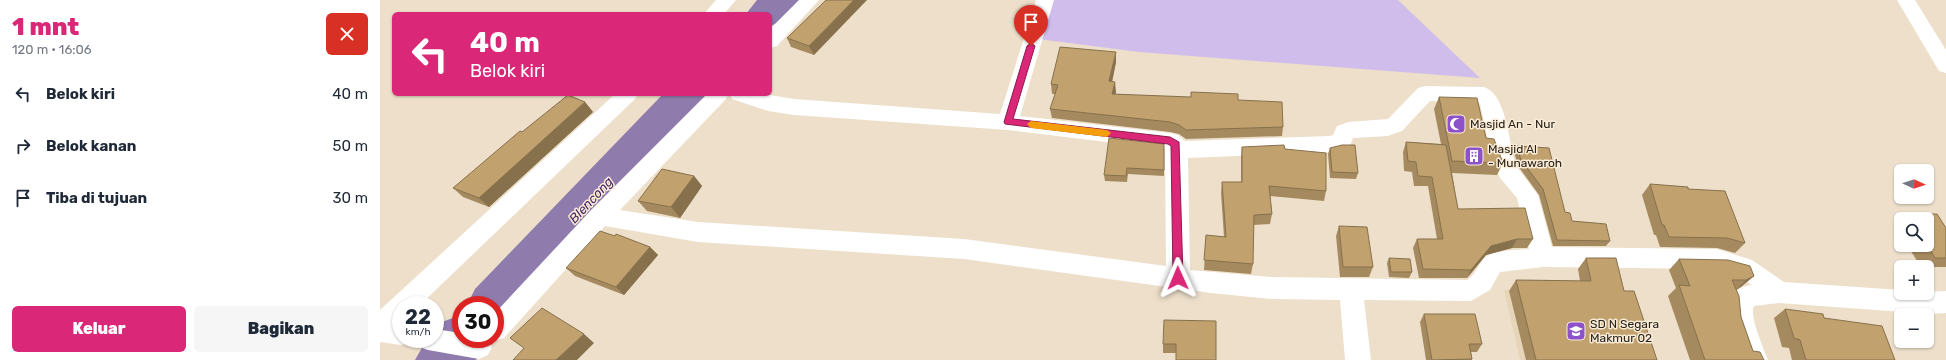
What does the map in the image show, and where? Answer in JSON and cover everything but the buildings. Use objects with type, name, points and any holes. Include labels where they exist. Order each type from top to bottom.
[{"type":"street","points":[[714,12],[727,0]]},
{"type":"street","points":[[772,39],[810,0]]},
{"type":"street","points":[[1008,122],[1045,0]]},
{"type":"street","points":[[1906,0],[1946,66]]},
{"type":"street","points":[[1176,150],[1330,144],[1342,140],[1344,132],[1348,130],[1388,128],[1395,125],[1422,96],[1428,92],[1484,95],[1490,102],[1508,172],[1527,195],[1543,257]]},
{"type":"street","points":[[413,296],[626,96]]},
{"type":"street","points":[[504,319],[600,216],[718,96]]},
{"type":"street","points":[[745,96],[768,103],[794,107],[1008,122],[1170,141],[1176,144],[1178,278]]},
{"type":"street","points":[[600,216],[698,232],[964,249],[1211,283],[1271,288],[1434,291],[1471,290],[1482,283],[1495,262],[1543,257],[1717,259],[1737,263],[1752,270],[1779,292]]},
{"type":"street","points":[[1351,289],[1358,360]]},
{"type":"street","points":[[1755,360],[1742,322],[1740,309],[1742,301],[1748,296],[1779,292],[1931,303],[1946,302]]},
{"type":"shaded area","points":[[1051,0],[1398,0],[1480,78],[1139,52],[1038,39]]},
{"type":"shaded area","points":[[1504,290],[1625,294],[1526,360],[1520,360]]},
{"type":"waterway","name":"Blencong","points":[[768,12],[780,0]]},
{"type":"waterway","name":"Blencong","points":[[501,296],[687,96]]},
{"type":"waterway","name":"Blencong","points":[[442,360],[453,348]]},
{"type":"slow traffic","points":[[1031,124],[1107,133]]},
{"type":"place","name":"Masjid An - Nur","points":[[1456,124]]},
{"type":"place","name":"Masjid Al - Munawaroh","points":[[1474,156]]},
{"type":"place","name":"SD N Segara Makmur 02","points":[[1576,331]]},
{"type":"route","points":[[1031,46],[1008,122],[1170,141],[1176,144],[1178,278]]}]
